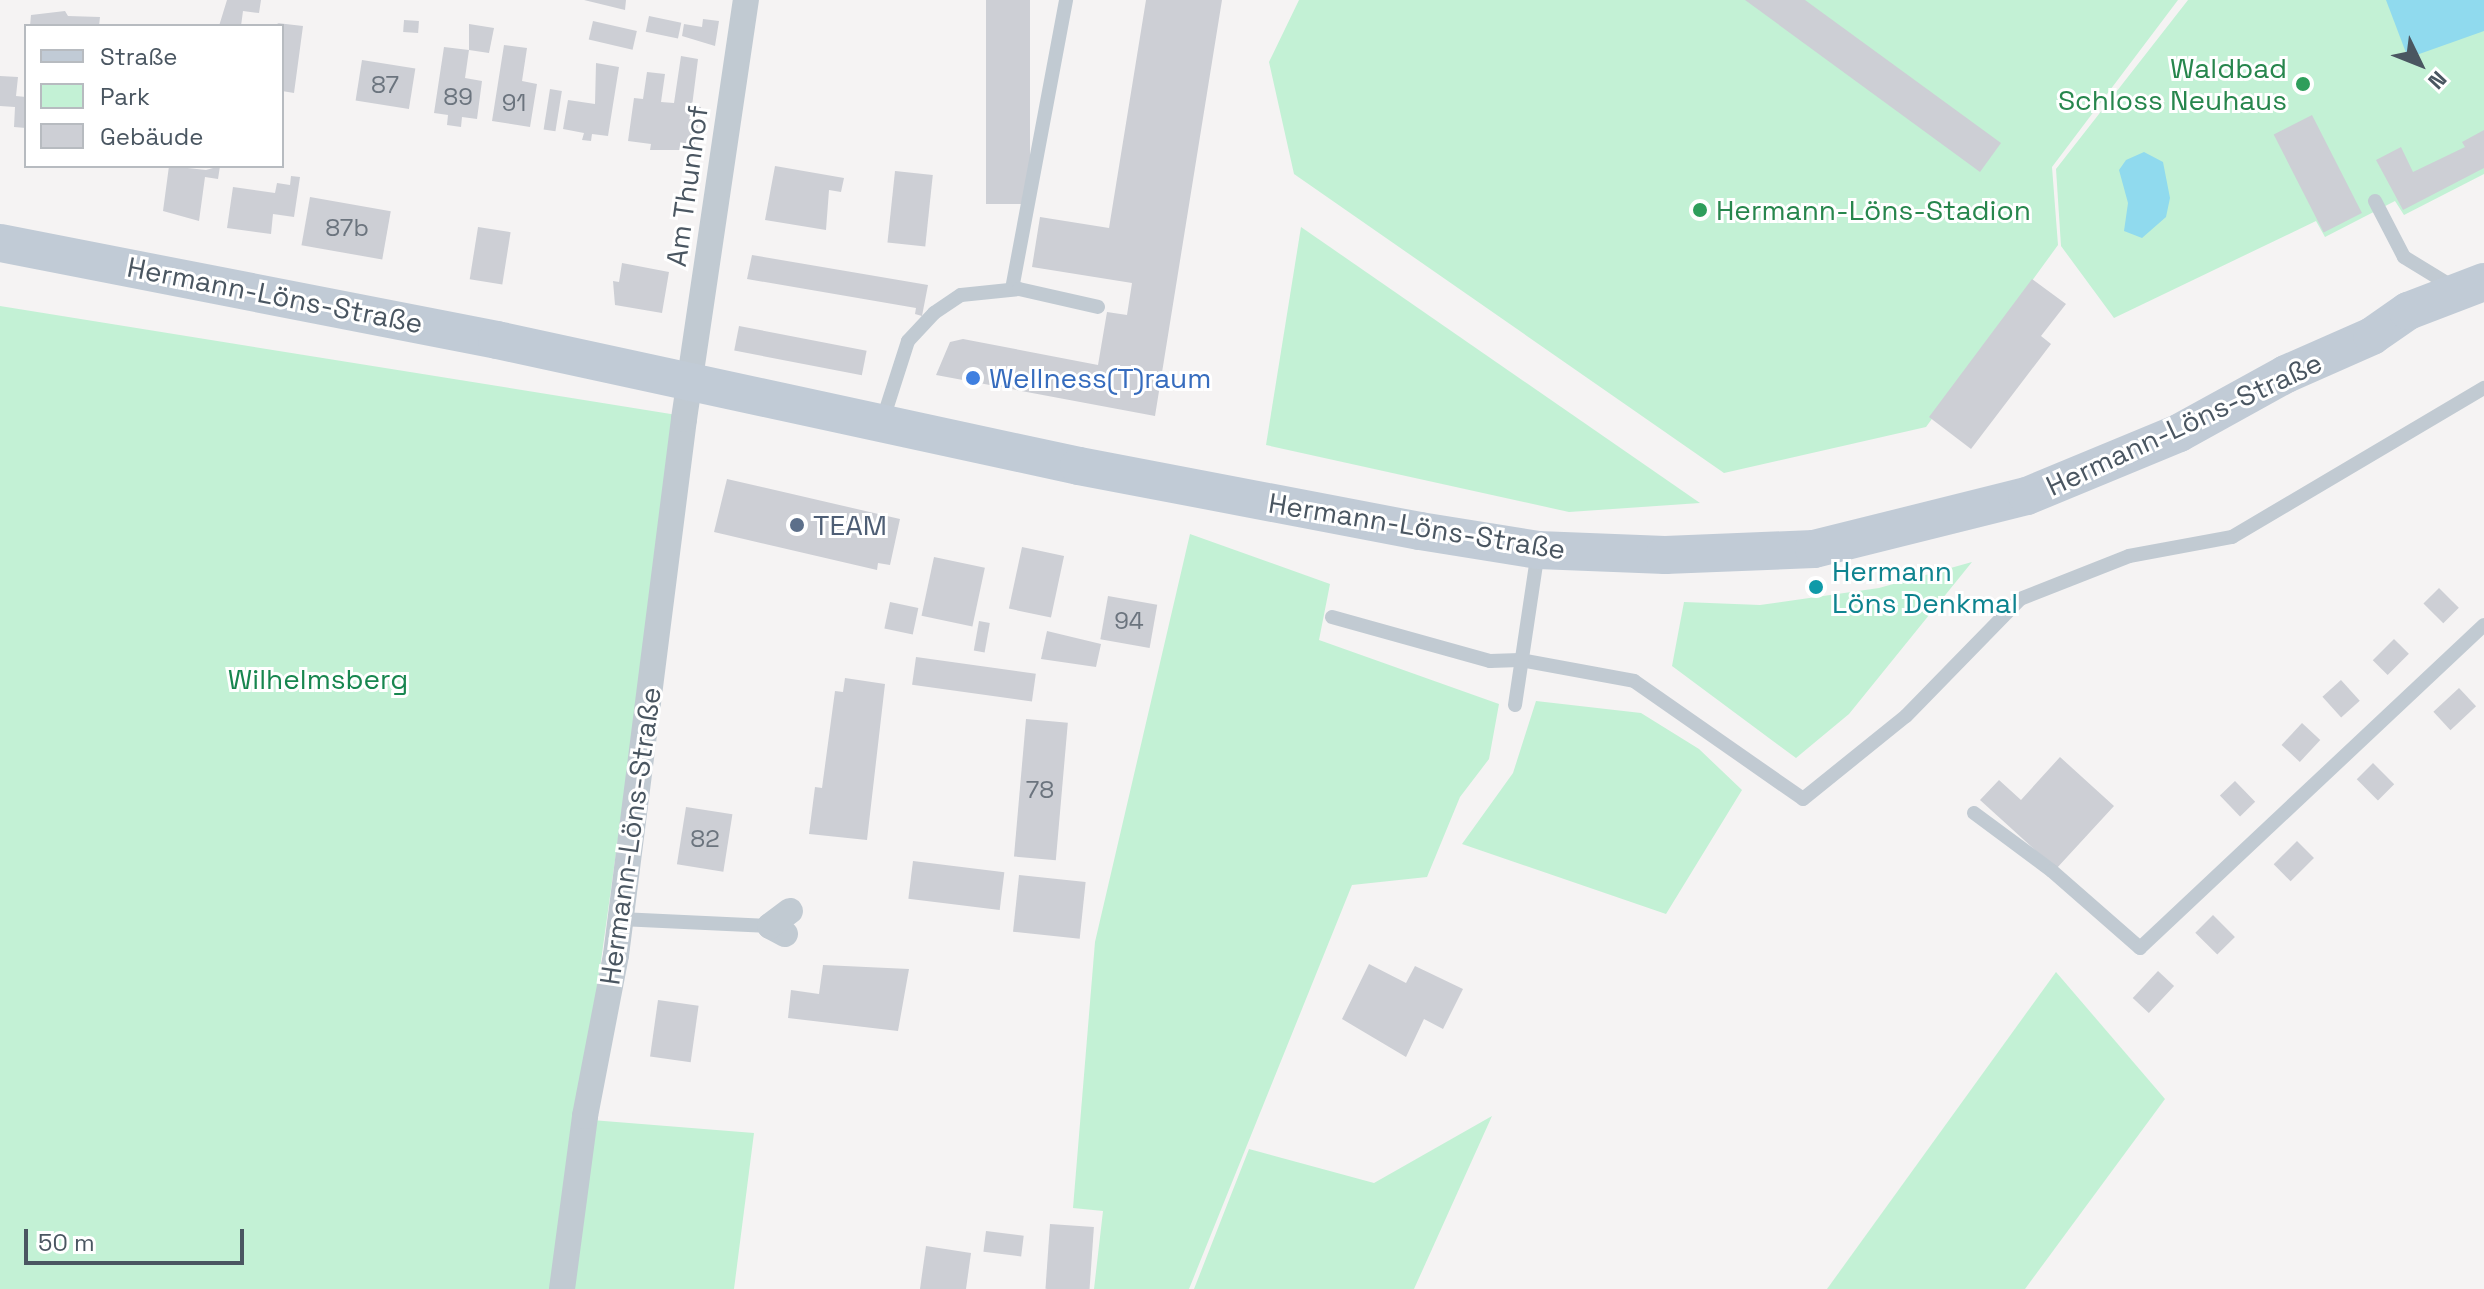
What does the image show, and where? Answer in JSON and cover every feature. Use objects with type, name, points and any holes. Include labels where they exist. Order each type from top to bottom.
[{"type":"street","name":"Am Thunhof","points":[[690,381],[746,0]]},
{"type":"street","name":"Hermann-Löns-Straße","points":[[0,243],[883,419],[1079,466],[1538,550],[1665,555],[1814,549],[1971,513],[2027,496],[2179,433],[2470,285]]},
{"type":"street","name":"Hermann-Löns-Straße","points":[[562,1289],[585,1116],[620,919],[690,381]]},
{"type":"lane","points":[[1012,289],[1066,0]]},
{"type":"lane","points":[[2375,201],[2404,257],[2470,285]]},
{"type":"lane","points":[[883,419],[908,341],[934,313],[961,295],[1012,289],[1098,307]]},
{"type":"lane","points":[[1332,617],[1490,661],[1520,660],[1634,681],[1803,799],[1906,716],[2020,599],[2129,556],[2232,537],[2484,388]]},
{"type":"lane","points":[[1515,705],[1538,550]]},
{"type":"lane","points":[[1974,813],[2052,871],[2140,948],[2484,625]]},
{"type":"lane","points":[[620,919],[782,924]]},
{"type":"green space","name":"Hermann-Löns-Stadion","points":[[1299,0],[2178,0],[2052,167],[2058,245],[1926,427],[1724,473],[1294,174],[1269,62]]},
{"type":"green space","name":"Waldbad Schloss Neuhaus","points":[[2188,0],[2484,0],[2484,174],[2404,215],[2395,201],[2325,237],[2316,221],[2114,318],[2061,246],[2056,169]]},
{"type":"green space","points":[[1301,227],[1700,503],[1569,512],[1266,445]]},
{"type":"green space","name":"Wilhelmsberg","points":[[0,306],[677,415],[579,1119],[754,1133],[734,1289],[0,1289]]},
{"type":"green space","points":[[1190,534],[1330,584],[1319,640],[1499,704],[1489,759],[1460,797],[1427,877],[1352,885],[1189,1289],[1094,1289],[1103,1211],[1073,1208],[1095,942]]},
{"type":"green space","points":[[1972,562],[1849,714],[1796,758],[1672,666],[1684,602],[1760,605],[1879,588]]},
{"type":"green space","points":[[1536,701],[1641,713],[1699,749],[1742,790],[1666,914],[1462,844],[1513,773]]},
{"type":"green space","points":[[2056,972],[2165,1099],[2025,1289],[1827,1289]]},
{"type":"green space","points":[[1492,1116],[1414,1289],[1194,1289],[1249,1149],[1374,1183]]},
{"type":"water","points":[[2386,0],[2484,0],[2484,31],[2408,58]]},
{"type":"water","points":[[2144,152],[2163,162],[2170,198],[2166,217],[2142,238],[2124,231],[2128,203],[2119,170],[2126,160]]},
{"type":"building","points":[[227,0],[261,0],[259,13],[243,11],[241,24],[220,24]]},
{"type":"building","points":[[584,0],[626,0],[625,10]]},
{"type":"building","points":[[986,0],[1030,0],[1030,204],[986,204]]},
{"type":"building","points":[[1146,0],[1222,0],[1155,416],[936,375],[950,342],[963,339],[1098,365],[1107,312],[1127,315],[1132,283],[1032,267],[1040,217],[1109,228]]},
{"type":"building","points":[[1745,0],[1805,0],[2001,143],[1980,172]]},
{"type":"building","points":[[65,11],[68,16],[100,17],[99,24],[30,24],[31,15]]},
{"type":"building","points":[[649,16],[681,23],[678,39],[646,32]]},
{"type":"building","points":[[703,19],[719,21],[715,46],[682,36],[684,24],[702,27]]},
{"type":"building","points":[[404,20],[419,21],[418,33],[403,32]]},
{"type":"building","points":[[593,21],[637,31],[633,50],[589,40]]},
{"type":"building","points":[[277,23],[303,26],[294,93],[284,91],[284,24]]},
{"type":"building","points":[[469,24],[494,28],[489,53],[469,50]]},
{"type":"building","points":[[504,45],[527,48],[522,81],[537,84],[530,127],[492,121]]},
{"type":"building","points":[[444,47],[469,50],[465,78],[482,81],[477,119],[462,117],[461,127],[447,125],[448,115],[434,113]]},
{"type":"building","points":[[681,56],[698,59],[692,106],[701,107],[694,150],[650,150],[651,144],[628,141],[634,98],[643,99],[647,72],[665,74],[661,102],[674,103]]},
{"type":"building","points":[[362,60],[415,68],[409,109],[356,100]]},
{"type":"building","points":[[596,63],[619,67],[608,136],[592,134],[591,141],[582,140],[584,133],[563,129],[568,100],[595,104]]},
{"type":"building","points":[[0,76],[18,77],[16,96],[24,97],[24,128],[14,127],[15,107],[0,106]]},
{"type":"building","points":[[550,89],[562,91],[555,131],[544,129]]},
{"type":"building","points":[[2312,115],[2362,213],[2324,233],[2274,135]]},
{"type":"building","points":[[2484,130],[2484,168],[2403,210],[2376,160],[2401,147],[2413,172],[2465,147],[2462,142]]},
{"type":"building","points":[[775,166],[844,178],[841,192],[829,190],[826,230],[765,220]]},
{"type":"building","points":[[169,168],[220,168],[218,179],[205,177],[199,221],[163,211]]},
{"type":"building","points":[[895,171],[933,175],[925,247],[887,243]]},
{"type":"building","points":[[291,176],[300,177],[294,217],[273,214],[271,234],[227,228],[233,187],[275,193],[277,183],[290,185]]},
{"type":"building","points":[[310,197],[391,211],[382,259],[301,245]]},
{"type":"building","points":[[478,227],[511,232],[502,285],[470,279]]},
{"type":"building","points":[[752,255],[928,285],[922,316],[915,314],[916,308],[747,279]]},
{"type":"building","points":[[622,263],[669,272],[662,313],[615,305],[613,281],[619,282]]},
{"type":"building","points":[[2032,279],[2066,304],[2041,336],[2051,344],[1971,449],[1929,417]]},
{"type":"building","points":[[739,326],[867,351],[862,375],[734,351]]},
{"type":"building","points":[[727,479],[900,519],[890,565],[878,563],[877,570],[714,532]]},
{"type":"building","points":[[1022,547],[1064,556],[1051,618],[1009,609]]},
{"type":"building","points":[[934,557],[985,568],[972,627],[922,616]]},
{"type":"building","points":[[2439,588],[2459,608],[2443,623],[2423,604]]},
{"type":"building","points":[[1108,596],[1157,605],[1150,648],[1100,639]]},
{"type":"building","points":[[890,602],[918,608],[913,634],[884,628]]},
{"type":"building","points":[[979,621],[990,623],[985,652],[974,651]]},
{"type":"building","points":[[1047,631],[1101,644],[1096,667],[1041,659]]},
{"type":"building","points":[[2394,639],[2409,654],[2388,675],[2373,660]]},
{"type":"building","points":[[916,657],[1036,674],[1032,702],[912,685]]},
{"type":"building","points":[[845,678],[885,684],[867,840],[809,834],[815,787],[822,788],[835,691],[843,692]]},
{"type":"building","points":[[2341,680],[2360,701],[2341,718],[2322,697]]},
{"type":"building","points":[[2459,688],[2476,706],[2450,730],[2433,712]]},
{"type":"building","points":[[1026,719],[1068,723],[1056,860],[1014,856]]},
{"type":"building","points":[[2302,723],[2320,740],[2300,762],[2282,745]]},
{"type":"building","points":[[2060,757],[2114,806],[2056,869],[1980,800],[1999,780],[2021,800]]},
{"type":"building","points":[[2373,763],[2394,784],[2378,800],[2357,779]]},
{"type":"building","points":[[2235,781],[2255,802],[2240,816],[2220,796]]},
{"type":"building","points":[[686,807],[732,814],[723,872],[677,864]]},
{"type":"building","points":[[2297,841],[2314,858],[2291,881],[2274,864]]},
{"type":"building","points":[[913,861],[1004,872],[1000,910],[908,899]]},
{"type":"building","points":[[1019,875],[1086,882],[1080,939],[1013,932]]},
{"type":"building","points":[[2213,915],[2235,937],[2217,955],[2195,933]]},
{"type":"building","points":[[1369,964],[1406,983],[1415,966],[1463,989],[1443,1029],[1424,1019],[1406,1057],[1342,1019]]},
{"type":"building","points":[[823,965],[909,969],[898,1031],[788,1018],[791,990],[819,994]]},
{"type":"building","points":[[2158,971],[2174,986],[2149,1013],[2133,998]]},
{"type":"building","points":[[658,1000],[699,1006],[691,1062],[650,1056]]},
{"type":"building","points":[[1050,1224],[1094,1227],[1090,1289],[1045,1289]]},
{"type":"building","points":[[986,1231],[1024,1236],[1021,1256],[983,1252]]},
{"type":"building","points":[[926,1246],[971,1253],[966,1289],[920,1289]]},
{"type":"place","name":"Waldbad Schloss Neuhaus","points":[[2303,84]]},
{"type":"place","name":"Hermann-Löns-Stadion","points":[[1700,210]]},
{"type":"place","name":"Wellness(T)raum","points":[[973,378]]},
{"type":"place","name":"TEAM","points":[[797,525]]},
{"type":"place","name":"Hermann Löns Denkmal","points":[[1816,587]]}]
